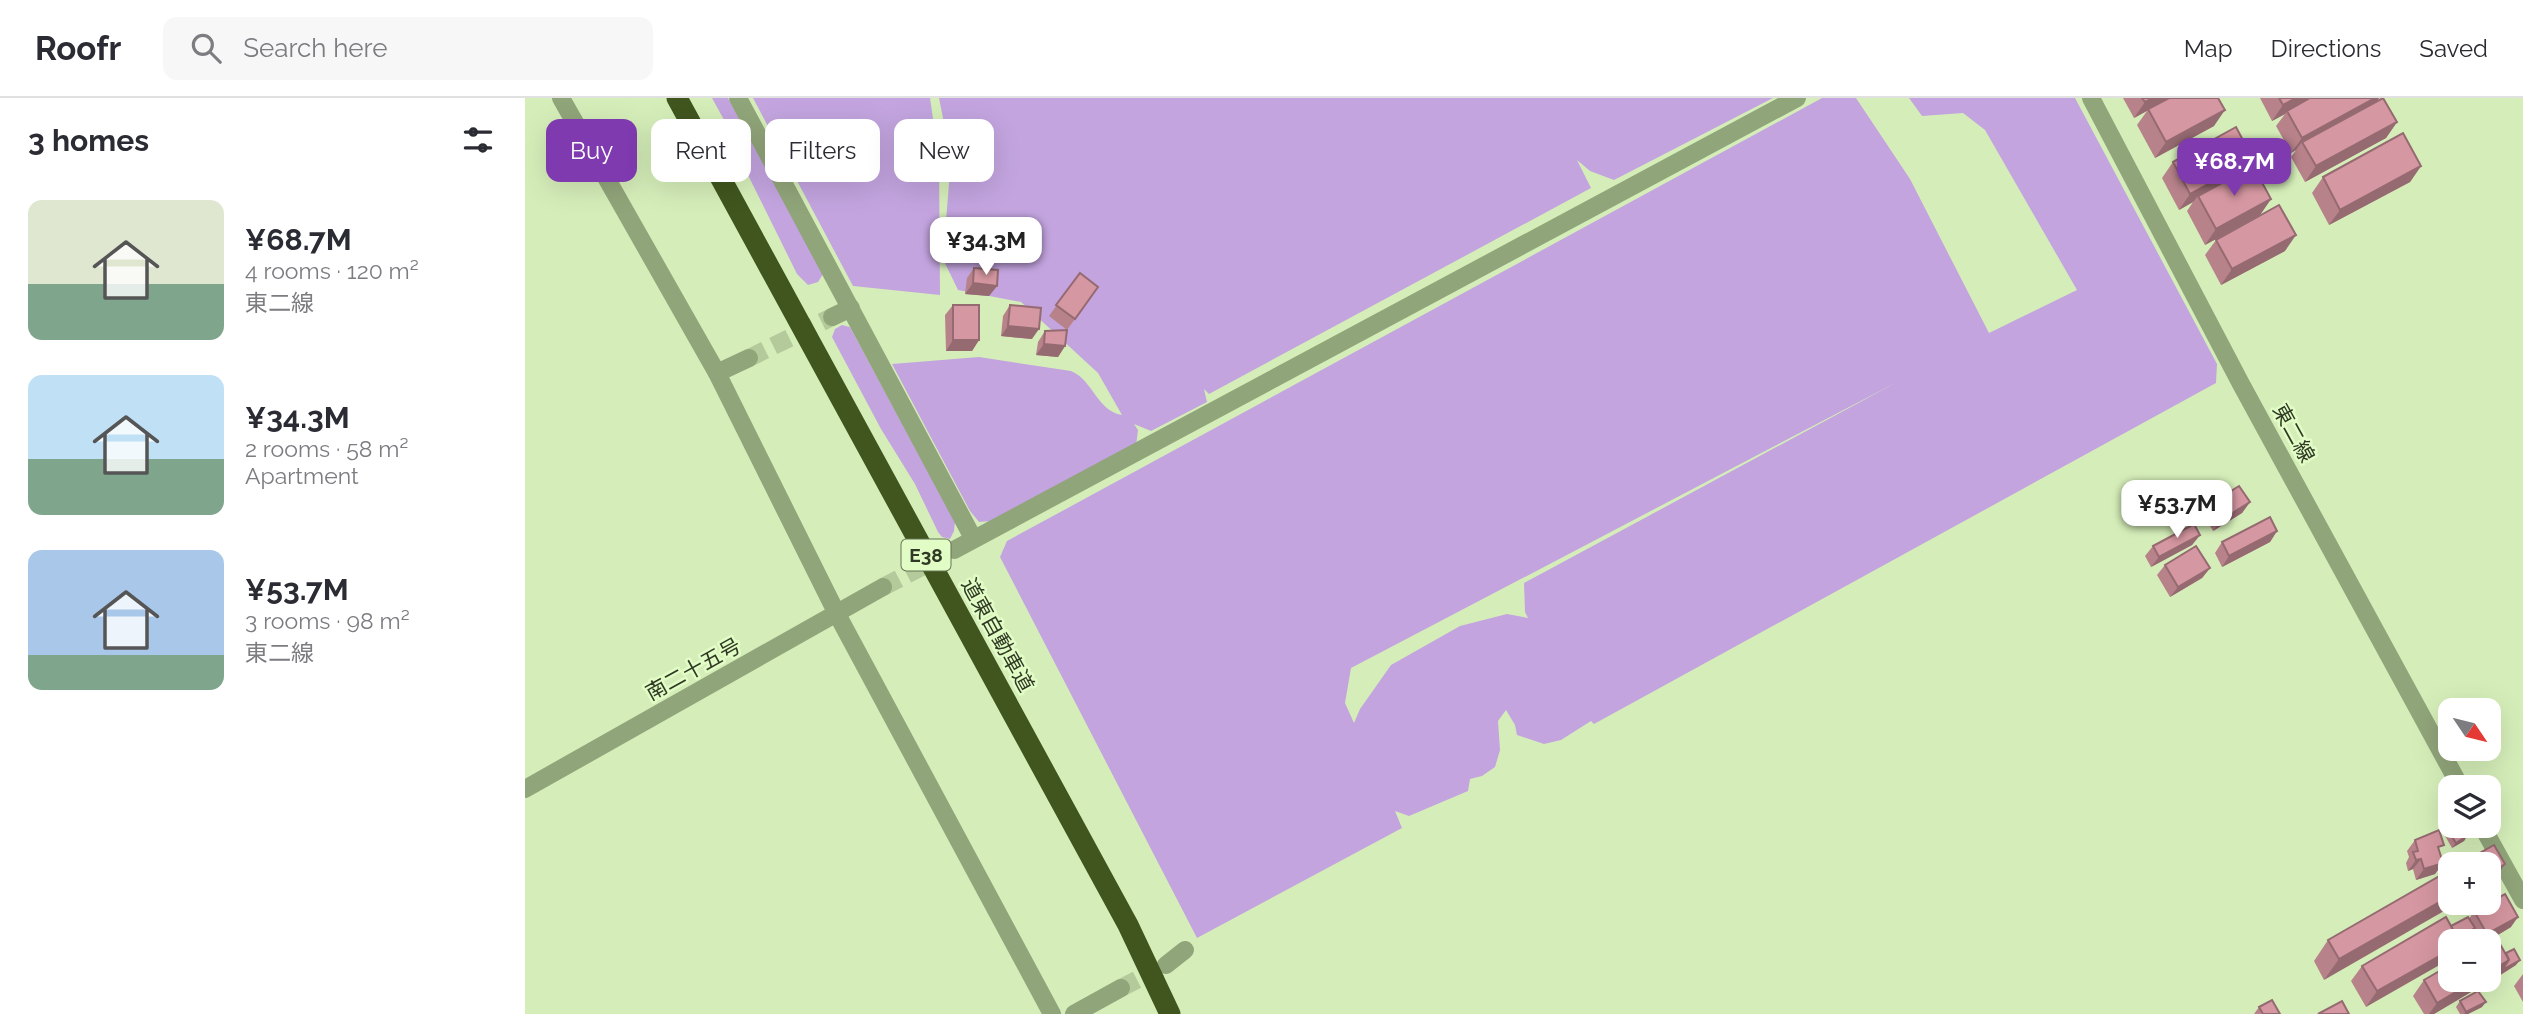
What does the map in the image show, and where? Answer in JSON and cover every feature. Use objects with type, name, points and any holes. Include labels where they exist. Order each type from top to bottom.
[{"type":"highway","name":"道東自動車道","points":[[677,98],[1128,925],[1170,1014]]},
{"type":"street","points":[[561,98],[717,373],[837,614],[1052,1014]]},
{"type":"street","points":[[738,98],[973,538]]},
{"type":"street","points":[[954,550],[1797,98]]},
{"type":"street","name":"東二線","points":[[2091,98],[2241,384],[2454,775]]},
{"type":"street","points":[[832,317],[851,308]]},
{"type":"street","points":[[717,373],[750,358]]},
{"type":"street","name":"南二十五号","points":[[525,789],[883,587]]},
{"type":"street","points":[[2489,838],[2523,900]]},
{"type":"street","points":[[1166,965],[1185,950]]},
{"type":"street","points":[[1074,1014],[1121,988]]},
{"type":"shaded area","points":[[712,98],[728,98],[739,119],[724,119]]},
{"type":"shaded area","points":[[753,98],[930,98],[933,119],[894,119],[894,182],[939,182],[940,295],[853,286],[798,182],[880,182],[880,119],[765,121]]},
{"type":"shaded area","points":[[939,98],[1773,98],[1614,180],[1590,171],[1577,160],[1591,188],[1209,394],[1204,389],[1207,402],[1151,431],[1134,424],[1138,430],[1136,446],[992,521],[979,522],[970,511],[892,364],[979,357],[1071,371],[1085,381],[1107,408],[1122,415],[1098,373],[1021,302],[958,290],[943,259],[949,182],[994,182],[994,119],[943,119]]},
{"type":"shaded area","points":[[1822,98],[1856,98],[1910,179],[1989,333],[2077,290],[1985,130],[1963,113],[1922,116],[1909,98],[2075,98],[2217,364],[2216,383],[1594,724],[1591,721],[1561,740],[1544,744],[1517,735],[1515,725],[1506,710],[1498,721],[1500,750],[1495,767],[1482,776],[1470,779],[1468,791],[1409,816],[1395,811],[1402,828],[1197,938],[1000,557],[1007,541]],"holes":[[[1899,381],[1524,583],[1525,612],[1528,618],[1507,614],[1460,626],[1391,665],[1360,709],[1354,723],[1345,703],[1351,668]]]},
{"type":"shaded area","points":[[751,141],[765,167],[765,182],[773,182],[823,274],[818,282],[808,285],[797,274],[751,181]]},
{"type":"shaded area","points":[[842,325],[850,327],[955,522],[950,539],[942,537],[938,532],[915,484],[881,429],[832,337],[835,329]]},
{"type":"building","points":[[2169,98],[2218,98],[2225,110],[2166,142],[2148,109]]},
{"type":"building","points":[[2279,98],[2296,98],[2283,105]]},
{"type":"building","points":[[2310,98],[2375,98],[2302,138],[2287,111]]},
{"type":"building","points":[[2383,98],[2397,122],[2316,166],[2302,142]]},
{"type":"building","points":[[2236,127],[2253,159],[2190,194],[2173,162]]},
{"type":"building","points":[[2403,133],[2421,166],[2340,210],[2323,177]]},
{"type":"building","points":[[2253,166],[2271,199],[2216,229],[2198,196]]},
{"type":"building","points":[[2279,205],[2296,235],[2232,269],[2216,240]]},
{"type":"building","points":[[974,268],[998,270],[997,286],[973,283]]},
{"type":"building","points":[[1080,273],[1098,287],[1075,319],[1056,305]]},
{"type":"building","points":[[953,305],[979,305],[979,340],[953,340]]},
{"type":"building","points":[[1010,305],[1041,308],[1039,329],[1008,326]]},
{"type":"building","points":[[1067,330],[1065,346],[1044,344],[1045,331]]},
{"type":"building","points":[[2239,486],[2250,502],[2221,520],[2210,504]]},
{"type":"building","points":[[2270,517],[2277,531],[2229,556],[2222,542]]},
{"type":"building","points":[[2194,524],[2200,535],[2159,557],[2153,546]]},
{"type":"building","points":[[2196,546],[2210,568],[2178,587],[2165,565]]},
{"type":"building","points":[[2438,830],[2438,838],[2442,838],[2444,845],[2438,847],[2438,865],[2424,869],[2421,859],[2416,860],[2413,852],[2418,851],[2415,840]]},
{"type":"building","points":[[2494,845],[2498,852],[2481,852]]},
{"type":"building","points":[[2438,877],[2438,903],[2339,959],[2328,940]]},
{"type":"building","points":[[2505,894],[2518,917],[2496,929],[2484,929],[2476,915],[2501,915],[2501,896]]},
{"type":"building","points":[[2446,917],[2453,929],[2438,929],[2438,957],[2377,991],[2362,966]]},
{"type":"building","points":[[2468,917],[2475,928],[2453,929],[2451,926]]},
{"type":"building","points":[[2501,946],[2509,960],[2501,965]]},
{"type":"building","points":[[2514,949],[2520,960],[2502,970],[2509,960],[2506,953]]},
{"type":"building","points":[[2438,972],[2438,992],[2456,992],[2437,1003],[2424,980]]},
{"type":"building","points":[[2479,992],[2486,1002],[2466,1012],[2460,1001]]},
{"type":"building","points":[[2272,1000],[2280,1014],[2263,1014],[2259,1007]]},
{"type":"building","points":[[2342,1001],[2349,1014],[2318,1014]]},
{"type":"tunnel","points":[[749,358],[832,317]]},
{"type":"tunnel","points":[[883,587],[954,550]]},
{"type":"tunnel","points":[[1121,988],[1160,968]]}]
